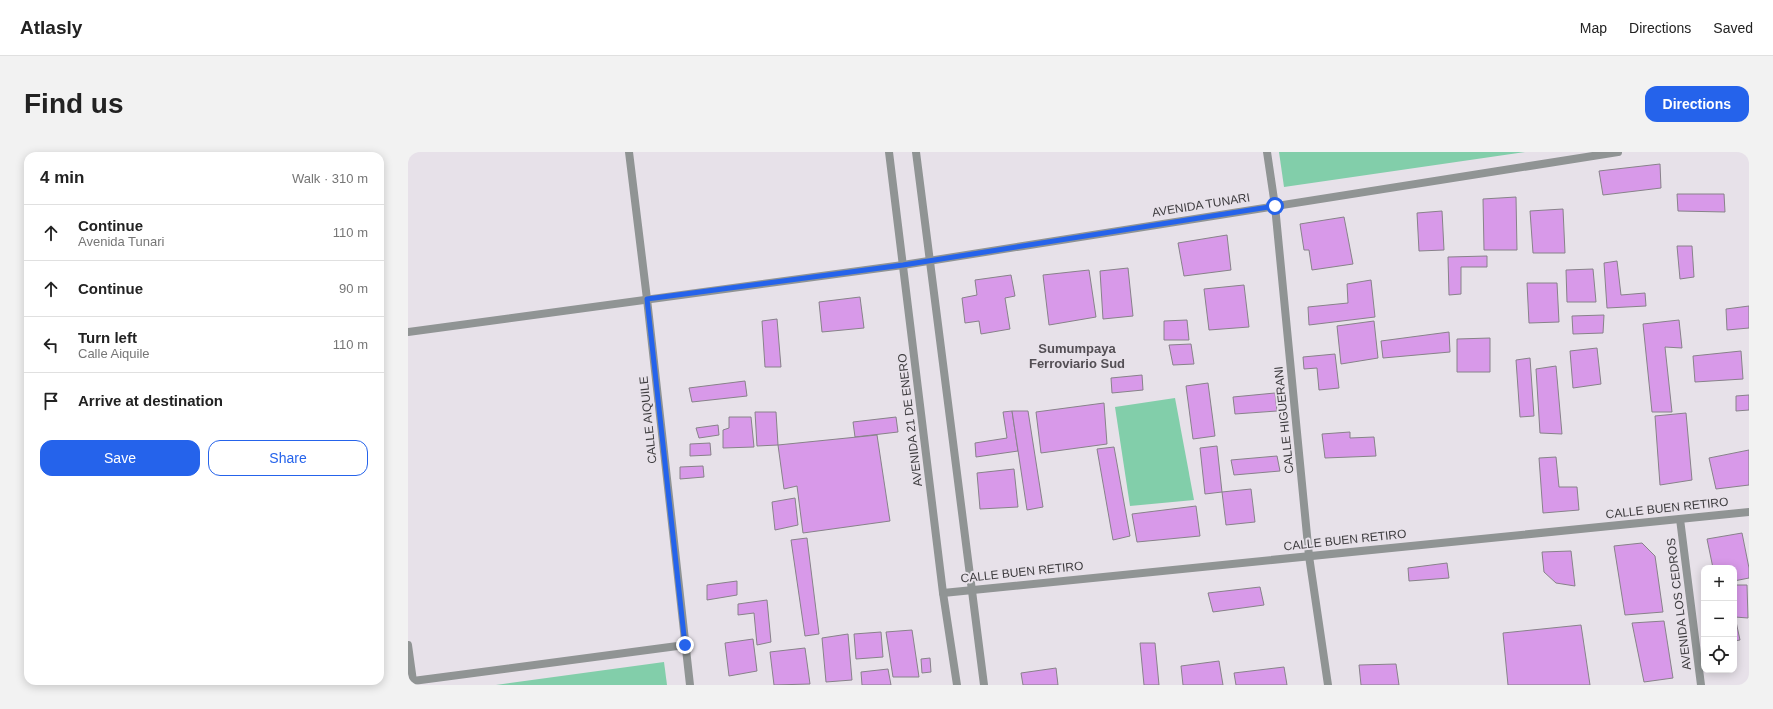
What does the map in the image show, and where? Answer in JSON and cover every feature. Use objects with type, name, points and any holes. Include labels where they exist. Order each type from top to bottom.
[{"type":"street","name":"CALLE AIQUILE","points":[[629,152],[690,685]]},
{"type":"street","name":"AVENIDA 21 DE ENERO","points":[[889,152],[943,593],[957,685]]},
{"type":"street","points":[[916,152],[931,260],[984,685]]},
{"type":"street","name":"CALLE HIGUERANI","points":[[1267,152],[1275,206],[1309,556],[1328,685]]},
{"type":"street","name":"AVENIDA TUNARI","points":[[408,332],[903,265],[1618,152]]},
{"type":"street","name":"CALLE BUEN RETIRO","points":[[943,593],[1749,512]]},
{"type":"street","name":"AVENIDA LOS CEDROS","points":[[1680,519],[1701,685]]},
{"type":"street","points":[[408,645],[413,681],[685,645]]},
{"type":"green space","points":[[1279,152],[1525,152],[1284,187]]},
{"type":"green space","points":[[1175,398],[1194,500],[1130,506],[1115,407]]},
{"type":"green space","points":[[664,662],[667,685],[496,685]]},
{"type":"building","points":[[1660,164],[1661,188],[1603,195],[1599,171]]},
{"type":"building","points":[[1677,194],[1724,194],[1725,212],[1678,211]]},
{"type":"building","points":[[1516,197],[1517,250],[1484,250],[1483,199]]},
{"type":"building","points":[[1563,209],[1565,253],[1533,253],[1530,211]]},
{"type":"building","points":[[1442,211],[1444,250],[1419,251],[1417,213]]},
{"type":"building","points":[[1344,217],[1353,264],[1312,270],[1309,250],[1304,250],[1300,224]]},
{"type":"building","points":[[1227,235],[1231,270],[1184,276],[1178,243]]},
{"type":"building","points":[[1677,246],[1692,246],[1694,277],[1680,279]]},
{"type":"building","points":[[1487,256],[1487,267],[1461,267],[1461,294],[1449,295],[1448,257]]},
{"type":"building","points":[[1617,261],[1621,295],[1645,293],[1646,306],[1607,308],[1604,263]]},
{"type":"building","points":[[1128,268],[1133,316],[1103,319],[1100,271]]},
{"type":"building","points":[[1593,269],[1596,302],[1567,302],[1566,270]]},
{"type":"building","points":[[1089,270],[1096,317],[1049,325],[1043,275]]},
{"type":"building","points":[[1011,275],[1015,296],[1005,298],[1010,329],[981,334],[979,321],[965,323],[962,298],[977,295],[975,280]]},
{"type":"building","points":[[1371,280],[1375,317],[1309,325],[1308,307],[1348,303],[1347,284]]},
{"type":"building","points":[[1527,283],[1557,283],[1559,322],[1529,323]]},
{"type":"building","points":[[1244,285],[1249,327],[1209,330],[1204,289]]},
{"type":"building","points":[[860,297],[864,328],[822,332],[819,302]]},
{"type":"building","points":[[1749,306],[1749,328],[1727,330],[1726,309]]},
{"type":"building","points":[[1604,315],[1603,333],[1573,334],[1572,316]]},
{"type":"building","points":[[777,319],[781,367],[765,367],[762,321]]},
{"type":"building","points":[[1187,320],[1189,340],[1164,340],[1164,321]]},
{"type":"building","points":[[1679,320],[1682,348],[1665,347],[1672,412],[1652,412],[1643,324]]},
{"type":"building","points":[[1374,321],[1378,358],[1341,364],[1337,326]]},
{"type":"building","points":[[1449,332],[1450,352],[1383,358],[1381,341]]},
{"type":"building","points":[[1490,338],[1490,372],[1457,372],[1457,339]]},
{"type":"building","points":[[1191,344],[1194,364],[1173,365],[1169,345]]},
{"type":"building","points":[[1597,348],[1601,384],[1573,388],[1570,351]]},
{"type":"building","points":[[1741,351],[1743,379],[1695,382],[1693,356]]},
{"type":"building","points":[[1335,354],[1339,388],[1319,390],[1317,368],[1304,369],[1303,357]]},
{"type":"building","points":[[1530,358],[1534,416],[1520,417],[1516,360]]},
{"type":"building","points":[[1556,366],[1562,434],[1540,433],[1536,369]]},
{"type":"building","points":[[1142,375],[1143,390],[1112,393],[1111,378]]},
{"type":"building","points":[[745,381],[747,396],[692,402],[689,388]]},
{"type":"building","points":[[1208,383],[1215,436],[1193,439],[1186,386]]},
{"type":"building","points":[[1275,393],[1277,411],[1235,414],[1233,397]]},
{"type":"building","points":[[1749,395],[1749,410],[1736,411],[1736,396]]},
{"type":"building","points":[[1104,403],[1107,444],[1041,453],[1036,412]]},
{"type":"building","points":[[1012,411],[1018,451],[976,457],[975,443],[1007,438],[1003,412]]},
{"type":"building","points":[[1012,411],[1028,411],[1043,507],[1027,510]]},
{"type":"building","points":[[755,412],[776,412],[778,445],[757,446]]},
{"type":"building","points":[[1686,413],[1692,480],[1660,485],[1655,416]]},
{"type":"building","points":[[729,417],[751,417],[754,447],[723,448],[723,430],[729,428]]},
{"type":"building","points":[[896,417],[898,432],[855,437],[853,422]]},
{"type":"building","points":[[718,425],[719,435],[699,438],[696,428]]},
{"type":"building","points":[[1350,432],[1350,438],[1374,437],[1376,456],[1325,458],[1322,434]]},
{"type":"building","points":[[877,435],[890,521],[803,533],[797,486],[784,489],[778,445]]},
{"type":"building","points":[[710,443],[711,455],[690,456],[690,444]]},
{"type":"building","points":[[1217,446],[1222,492],[1205,494],[1200,448]]},
{"type":"building","points":[[1114,447],[1130,536],[1113,540],[1097,449]]},
{"type":"building","points":[[1749,450],[1749,485],[1716,489],[1709,458]]},
{"type":"building","points":[[1277,456],[1280,471],[1234,475],[1231,460]]},
{"type":"building","points":[[1556,457],[1559,487],[1577,487],[1579,510],[1543,513],[1539,458]]},
{"type":"building","points":[[703,466],[704,477],[680,479],[680,467]]},
{"type":"building","points":[[1014,469],[1018,507],[980,509],[977,473]]},
{"type":"building","points":[[1251,489],[1255,522],[1226,525],[1222,492]]},
{"type":"building","points":[[795,498],[798,525],[775,530],[772,502]]},
{"type":"building","points":[[1196,506],[1200,536],[1137,542],[1132,514]]},
{"type":"building","points":[[1742,533],[1749,568],[1749,578],[1737,580],[1737,565],[1712,565],[1707,539]]},
{"type":"building","points":[[807,538],[819,634],[805,636],[791,540]]},
{"type":"building","points":[[1642,543],[1655,556],[1663,612],[1625,615],[1614,546]]},
{"type":"building","points":[[1571,551],[1575,586],[1556,583],[1544,572],[1542,552]]},
{"type":"building","points":[[1447,563],[1449,578],[1409,581],[1408,568]]},
{"type":"building","points":[[737,581],[737,595],[707,600],[707,585]]},
{"type":"building","points":[[1737,585],[1747,585],[1748,618],[1737,617]]},
{"type":"building","points":[[1260,587],[1264,605],[1213,612],[1208,593]]},
{"type":"building","points":[[767,600],[771,642],[757,645],[754,613],[738,615],[738,604]]},
{"type":"building","points":[[1664,621],[1673,678],[1644,682],[1632,623]]},
{"type":"building","points":[[1581,625],[1590,685],[1508,685],[1503,633]]},
{"type":"building","points":[[1737,626],[1740,640],[1737,640]]},
{"type":"building","points":[[912,630],[919,677],[893,677],[886,632]]},
{"type":"building","points":[[881,632],[883,657],[856,659],[854,634]]},
{"type":"building","points":[[848,634],[852,680],[826,682],[822,638]]},
{"type":"building","points":[[753,639],[757,671],[729,676],[725,643]]},
{"type":"building","points":[[1140,643],[1155,643],[1159,685],[1144,685]]},
{"type":"building","points":[[805,648],[810,684],[774,685],[770,652]]},
{"type":"building","points":[[930,658],[931,672],[922,673],[921,659]]},
{"type":"building","points":[[1219,661],[1223,685],[1183,685],[1181,666]]},
{"type":"building","points":[[1396,664],[1399,685],[1361,685],[1359,665]]},
{"type":"building","points":[[1284,667],[1287,685],[1236,685],[1234,673]]},
{"type":"building","points":[[1056,668],[1058,685],[1023,685],[1021,673]]},
{"type":"building","points":[[888,669],[891,685],[862,685],[861,672]]},
{"type":"district","name":"Sumumpaya Ferroviario Sud","points":[[1077,356]]},
{"type":"route","points":[[685,645],[647,299],[903,265],[1275,206]]}]
